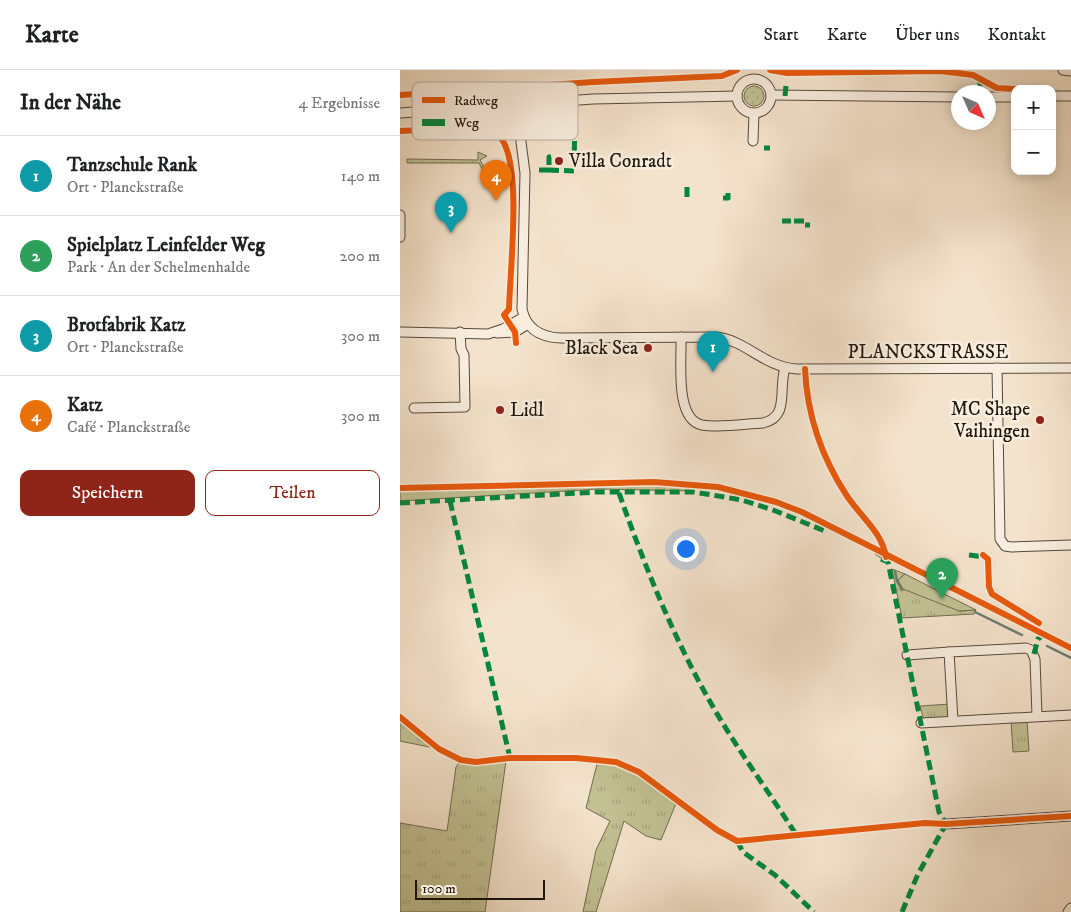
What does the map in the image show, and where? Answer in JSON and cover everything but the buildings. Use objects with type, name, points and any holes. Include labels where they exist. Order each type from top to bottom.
[{"type":"street","points":[[1064,70],[1071,71]]},
{"type":"street","points":[[756,78],[765,82],[772,95],[766,108],[754,113],[744,109],[737,96],[742,83],[756,78]]},
{"type":"street","points":[[772,95],[951,96]]},
{"type":"street","points":[[578,100],[737,96]]},
{"type":"street","points":[[1056,96],[1071,96]]},
{"type":"street","points":[[996,97],[1011,97]]},
{"type":"street","points":[[753,141],[754,113]]},
{"type":"street","points":[[400,332],[515,332],[526,320],[521,305],[525,172],[521,140]]},
{"type":"street","points":[[400,215],[400,237]]},
{"type":"street","name":"PLANCKSTRASSE","points":[[526,320],[540,334],[555,338],[681,337],[727,339],[768,362],[786,368],[1071,368]]},
{"type":"street","points":[[414,408],[465,407],[464,355],[461,349],[460,332]]},
{"type":"street","points":[[681,337],[683,407],[690,418],[701,424],[763,423],[773,420],[781,409],[781,380],[786,368]]},
{"type":"street","points":[[997,368],[1000,540],[1005,546],[1012,547],[1071,545]]},
{"type":"street","points":[[907,655],[1026,648],[1031,650],[1035,659],[1037,716]]},
{"type":"street","points":[[949,652],[953,721]]},
{"type":"street","points":[[921,723],[1071,715]]},
{"type":"street","points":[[946,824],[1071,816]]},
{"type":"street","points":[[1068,912],[1071,908]]},
{"type":"green space","points":[[754,86],[761,89],[764,96],[761,103],[754,106],[747,103],[744,96],[747,89]]},
{"type":"green space","points":[[478,152],[487,156],[480,160],[485,169],[482,169],[479,163],[407,163],[407,159],[478,160]]},
{"type":"green space","points":[[653,485],[692,487],[692,491],[599,489],[400,501],[400,491]]},
{"type":"green space","points":[[892,569],[905,574],[898,580],[959,611],[976,610],[974,614],[902,618]]},
{"type":"green space","points":[[905,574],[976,610],[959,611],[903,589],[898,580]]},
{"type":"green space","points":[[950,704],[951,720],[924,721],[920,706]]},
{"type":"green space","points":[[400,717],[439,749],[400,741]]},
{"type":"green space","points":[[1027,720],[1029,751],[1013,752],[1011,721]]},
{"type":"green space","points":[[461,760],[506,761],[485,912],[400,912],[400,823],[447,831],[456,767]]},
{"type":"green space","points":[[598,760],[620,766],[640,776],[677,801],[661,840],[646,836],[624,821],[596,912],[583,912],[596,850],[610,821],[586,808]]},
{"type":"waterway","points":[[876,554],[881,557]]},
{"type":"waterway","points":[[895,571],[897,581],[902,590]]},
{"type":"waterway","points":[[975,612],[1022,635]]},
{"type":"waterway","points":[[1047,646],[1071,658]]},
{"type":"marked path","points":[[977,77],[980,85]]},
{"type":"marked path","points":[[785,96],[786,86]]},
{"type":"marked path","points":[[549,170],[574,171],[575,140]]},
{"type":"marked path","points":[[764,148],[770,148]]},
{"type":"marked path","points":[[539,170],[549,170],[549,157],[552,157]]},
{"type":"marked path","points":[[498,176],[513,177]]},
{"type":"marked path","points":[[687,187],[687,198],[691,198]]},
{"type":"marked path","points":[[723,198],[728,198],[728,188]]},
{"type":"marked path","points":[[782,221],[791,221]]},
{"type":"marked path","points":[[794,221],[804,221],[804,225],[810,225]]},
{"type":"marked path","points":[[400,503],[597,492],[694,492],[742,500],[825,531]]},
{"type":"marked path","points":[[619,493],[668,619],[698,680],[732,738],[797,836]]},
{"type":"marked path","points":[[450,501],[510,758]]},
{"type":"marked path","points":[[969,555],[985,557]]},
{"type":"marked path","points":[[881,559],[888,562],[939,812],[946,824]]},
{"type":"marked path","points":[[1034,654],[1038,639],[1045,633]]},
{"type":"marked path","points":[[902,912],[918,874],[946,824]]},
{"type":"marked path","points":[[737,841],[743,852],[775,875],[814,912]]},
{"type":"cycle path","points":[[578,83],[722,76],[737,70]]},
{"type":"cycle path","points":[[770,70],[787,73],[941,71],[973,75],[997,88],[1011,89]]},
{"type":"cycle path","points":[[400,95],[412,94]]},
{"type":"cycle path","points":[[400,131],[412,130]]},
{"type":"cycle path","points":[[502,140],[509,158],[513,199],[509,309],[504,315],[515,332],[516,343]]},
{"type":"cycle path","points":[[805,369],[809,402],[823,451],[847,496],[876,532],[886,557]]},
{"type":"cycle path","points":[[400,488],[654,482],[718,487],[776,502],[802,512],[1071,648]]},
{"type":"cycle path","points":[[983,555],[988,559],[989,587],[992,594],[1039,623]]},
{"type":"cycle path","points":[[400,717],[439,749],[461,760],[476,762],[510,758],[576,758],[616,762],[639,772],[717,830],[737,841],[925,823],[946,824],[1071,816]]},
{"type":"place","name":"Villa Conradt","points":[[559,161]]},
{"type":"place","name":"Katz","points":[[496,201]]},
{"type":"place","name":"Brotfabrik Katz","points":[[451,233]]},
{"type":"place","name":"Black Sea","points":[[648,348]]},
{"type":"place","name":"Tanzschule Rank","points":[[713,372]]},
{"type":"place","name":"Lidl","points":[[500,410]]},
{"type":"place","name":"MC Shape Vaihingen","points":[[1040,420]]},
{"type":"place","name":"Spielplatz Leinfelder Weg","points":[[942,599]]}]
